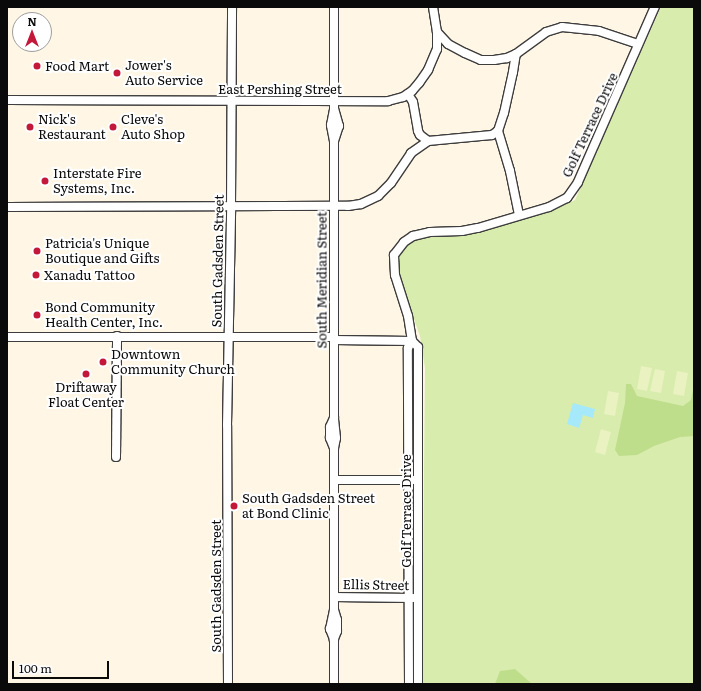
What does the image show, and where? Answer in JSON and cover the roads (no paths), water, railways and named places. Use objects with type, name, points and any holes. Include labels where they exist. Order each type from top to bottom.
[{"type":"street","name":"South Gadsden Street","points":[[228,684],[227,425],[231,207],[232,7]]},
{"type":"street","name":"South Meridian Street","points":[[334,7],[334,105],[331,125],[334,141],[334,418],[330,427],[330,438],[334,448],[334,610],[330,629],[334,639],[334,684]]},
{"type":"street","name":"East Pershing Street","points":[[7,100],[232,101],[334,105],[388,101],[408,94],[419,83],[433,61],[437,49],[437,32],[433,7]]},
{"type":"street","name":"Golf Terrace Drive","points":[[418,684],[418,347],[412,341],[408,316],[395,275],[393,259],[397,250],[408,239],[419,234],[462,231],[554,205],[570,194],[578,182],[655,7]]},
{"type":"street","points":[[437,32],[448,44],[481,60],[507,58],[516,54],[546,32],[562,27],[599,31],[638,44]]},
{"type":"street","points":[[516,54],[514,72],[498,131],[510,171],[519,215]]},
{"type":"street","points":[[408,94],[413,102],[418,131],[428,141]]},
{"type":"street","points":[[7,207],[231,207],[334,206],[361,204],[378,196],[391,183],[411,153],[428,141],[486,136],[492,135],[498,131]]},
{"type":"street","points":[[116,457],[117,336]]},
{"type":"street","points":[[7,337],[229,336],[412,341]]},
{"type":"street","name":"Golf Terrace Drive","points":[[409,684],[408,348],[412,341]]},
{"type":"street","points":[[334,480],[418,480]]},
{"type":"street","name":"Ellis Street","points":[[334,597],[418,598]]},
{"type":"water","points":[[573,403],[595,409],[593,418],[583,415],[579,428],[567,424]]},
{"type":"place","name":"Food Mart","points":[[37,66]]},
{"type":"place","name":"Jower's Auto Service","points":[[117,73]]},
{"type":"place","name":"Nick's Restaurant","points":[[30,127]]},
{"type":"place","name":"Cleve's Auto Shop","points":[[113,127]]},
{"type":"place","name":"Interstate Fire Systems, Inc.","points":[[45,181]]},
{"type":"place","name":"Patricia's Unique Boutique and Gifts","points":[[37,251]]},
{"type":"place","name":"Xanadu Tattoo","points":[[36,275]]},
{"type":"place","name":"Bond Community Health Center, Inc.","points":[[37,315]]},
{"type":"place","name":"Downtown Community Church","points":[[103,362]]},
{"type":"place","name":"Driftaway Float Center","points":[[86,374]]},
{"type":"place","name":"South Gadsden Street at Bond Clinic","points":[[234,506]]}]
